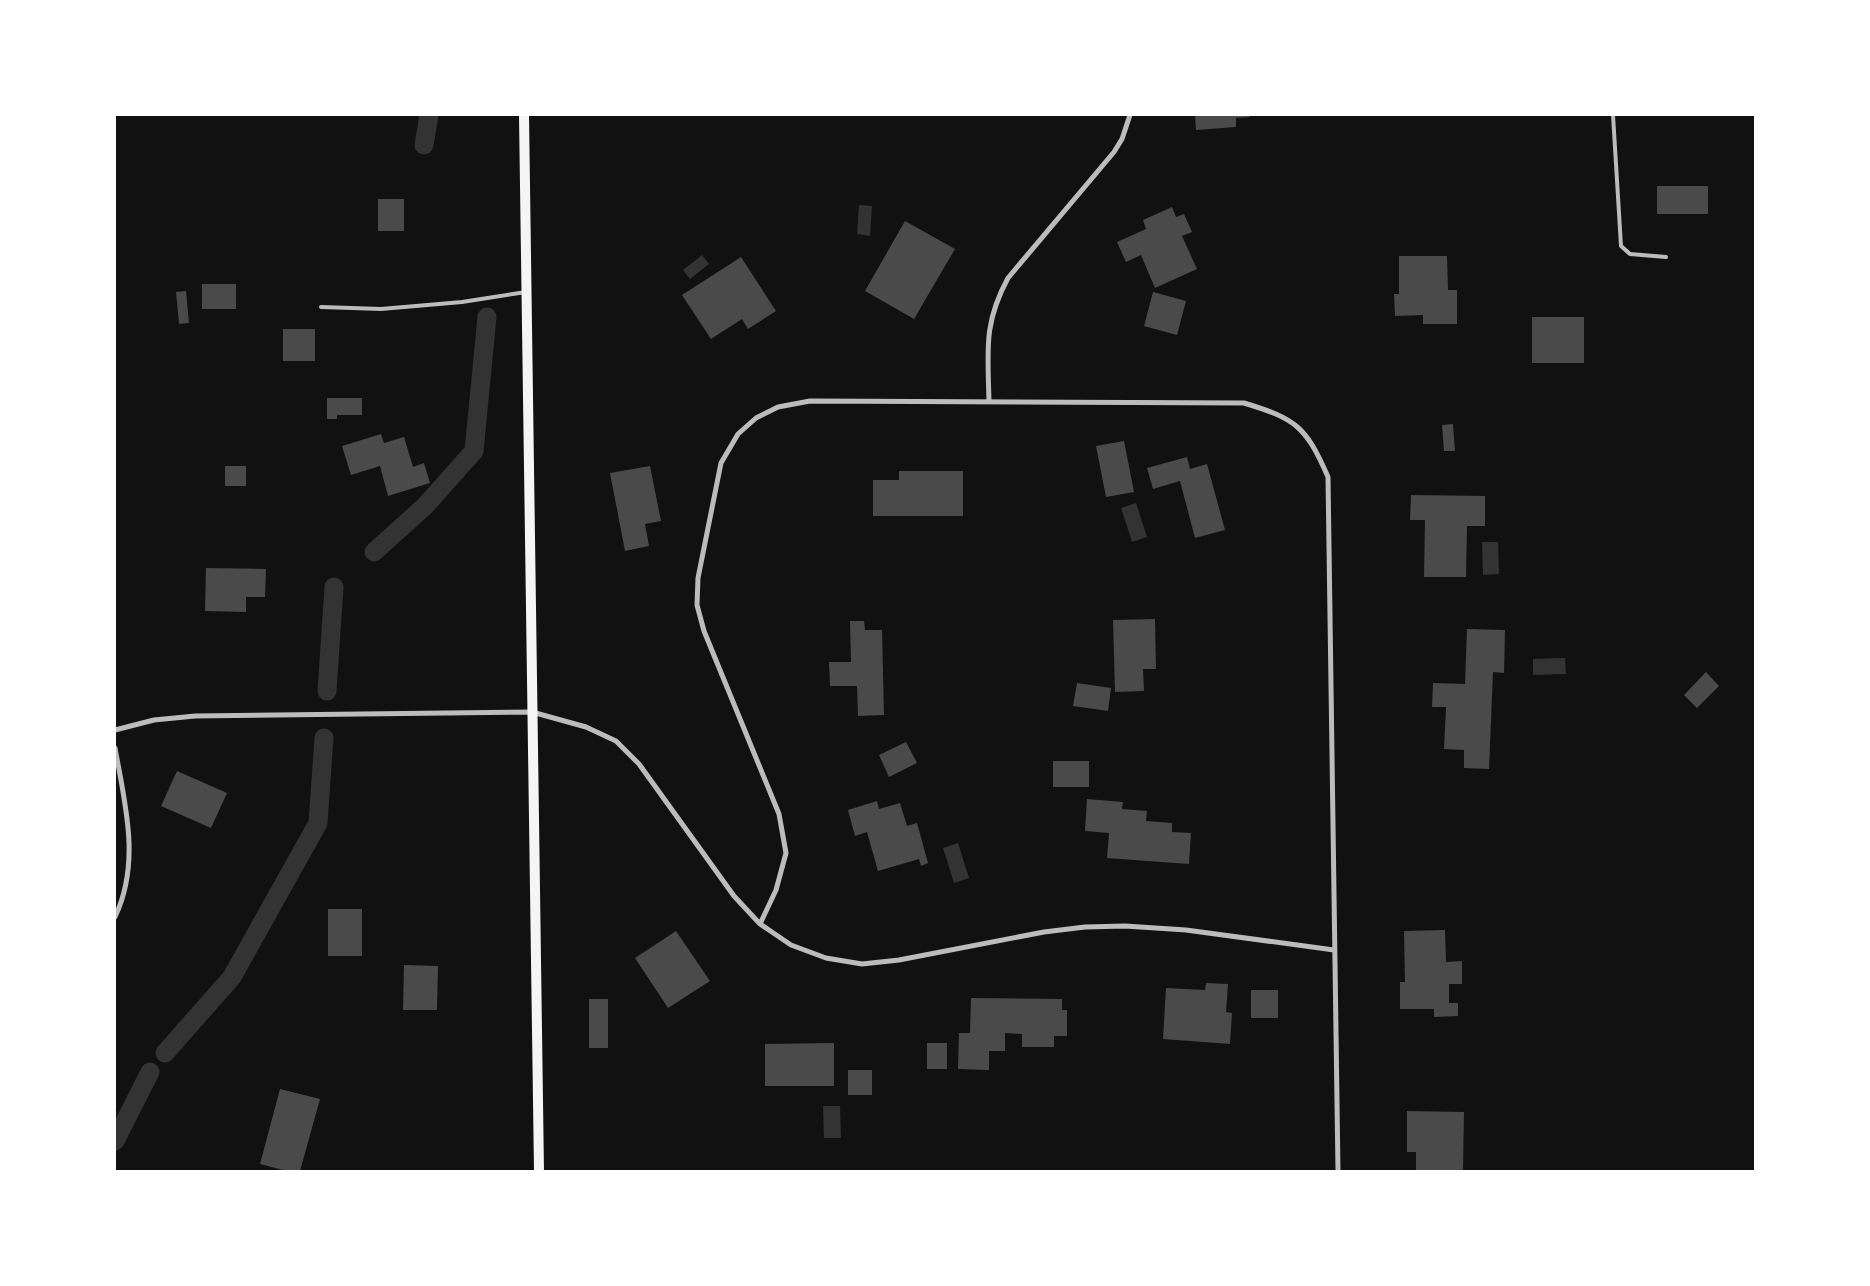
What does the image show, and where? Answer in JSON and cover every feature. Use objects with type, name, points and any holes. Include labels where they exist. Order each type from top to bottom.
[{"type":"main road","points":[[524,115],[539,1171]]},
{"type":"street","points":[[989,402],[988,327],[996,301],[1008,278],[1114,152],[1122,138],[1130,115]]},
{"type":"street","points":[[760,924],[776,890],[786,852],[779,814],[704,631],[697,605],[698,578],[721,462],[738,434],[756,418],[778,407],[810,401],[1244,403],[1280,414],[1296,426],[1313,444],[1328,477],[1330,496],[1338,1171]]},
{"type":"street","points":[[115,730],[154,720],[195,716],[532,712],[586,727],[616,741],[639,764],[734,896],[760,924],[800,948],[826,958],[862,964],[899,960],[1044,932],[1125,926],[1186,930],[1334,950]]},
{"type":"street","points":[[115,748],[130,842],[126,885],[115,917]]},
{"type":"lane","points":[[1613,115],[1621,246],[1630,254],[1666,257]]},
{"type":"lane","points":[[321,307],[381,309],[462,302],[526,292]]},
{"type":"shaded area","points":[[859,205],[872,206],[870,236],[857,234]]},
{"type":"shaded area","points":[[702,255],[709,264],[690,279],[683,270]]},
{"type":"shaded area","points":[[1136,503],[1147,537],[1132,542],[1121,508]]},
{"type":"shaded area","points":[[1482,542],[1498,542],[1499,574],[1483,575]]},
{"type":"shaded area","points":[[1565,658],[1566,674],[1533,675],[1533,659]]},
{"type":"shaded area","points":[[958,843],[969,878],[954,883],[943,848]]},
{"type":"shaded area","points":[[823,1106],[840,1106],[841,1138],[824,1138]]},
{"type":"building","points":[[1195,115],[1249,115],[1250,117],[1236,118],[1236,127],[1196,130]]},
{"type":"building","points":[[1657,186],[1708,186],[1708,214],[1657,214]]},
{"type":"building","points":[[378,199],[404,199],[404,231],[378,231]]},
{"type":"building","points":[[1172,207],[1176,217],[1184,214],[1192,232],[1182,236],[1197,269],[1155,288],[1141,255],[1126,262],[1117,242],[1146,229],[1143,220]]},
{"type":"building","points":[[905,221],[955,249],[914,319],[865,291]]},
{"type":"building","points":[[1399,256],[1447,256],[1448,290],[1457,290],[1457,324],[1423,324],[1423,315],[1395,316],[1394,294],[1399,294]]},
{"type":"building","points":[[741,257],[776,311],[748,329],[742,319],[711,339],[682,295]]},
{"type":"building","points":[[202,284],[236,284],[236,309],[202,309]]},
{"type":"building","points":[[186,291],[189,323],[179,324],[176,292]]},
{"type":"building","points":[[1153,292],[1186,301],[1177,335],[1144,326]]},
{"type":"building","points":[[1532,317],[1584,317],[1584,363],[1532,363]]},
{"type":"building","points":[[283,329],[315,329],[315,361],[283,361]]},
{"type":"building","points":[[327,398],[362,398],[362,415],[337,415],[337,419],[327,419]]},
{"type":"building","points":[[1453,424],[1455,451],[1444,451],[1442,425]]},
{"type":"building","points":[[381,434],[384,443],[404,437],[413,467],[424,463],[430,483],[388,496],[380,466],[351,475],[342,446]]},
{"type":"building","points":[[1124,441],[1134,492],[1106,497],[1096,446]]},
{"type":"building","points":[[1187,457],[1190,469],[1207,464],[1225,530],[1195,538],[1180,481],[1153,489],[1147,468]]},
{"type":"building","points":[[225,466],[246,466],[246,486],[225,486]]},
{"type":"building","points":[[650,466],[661,521],[645,524],[649,546],[625,551],[610,473]]},
{"type":"building","points":[[899,471],[963,471],[963,516],[873,516],[873,480],[899,480]]},
{"type":"building","points":[[1411,495],[1485,496],[1485,526],[1467,526],[1466,577],[1424,577],[1425,520],[1410,520]]},
{"type":"building","points":[[206,568],[266,569],[265,597],[246,597],[246,612],[205,611]]},
{"type":"building","points":[[1155,619],[1156,669],[1143,669],[1144,691],[1115,692],[1113,620]]},
{"type":"building","points":[[850,621],[864,621],[865,630],[882,630],[884,715],[858,716],[857,686],[830,686],[829,662],[851,662]]},
{"type":"building","points":[[1467,629],[1505,630],[1504,673],[1493,672],[1489,769],[1464,768],[1464,750],[1444,749],[1446,707],[1432,707],[1433,683],[1465,684]]},
{"type":"building","points":[[1706,672],[1719,686],[1697,708],[1684,695]]},
{"type":"building","points":[[1077,683],[1111,688],[1108,711],[1073,706]]},
{"type":"building","points":[[906,742],[917,763],[889,777],[879,755]]},
{"type":"building","points":[[1053,761],[1089,761],[1089,787],[1053,787]]},
{"type":"building","points":[[177,771],[227,793],[211,828],[161,806]]},
{"type":"building","points":[[1087,799],[1123,802],[1122,809],[1147,811],[1146,821],[1172,823],[1172,832],[1191,833],[1189,864],[1107,858],[1109,833],[1085,831]]},
{"type":"building","points":[[877,801],[879,809],[900,803],[907,826],[917,823],[928,863],[921,866],[919,859],[878,871],[867,832],[855,836],[848,810]]},
{"type":"building","points":[[328,909],[362,909],[362,956],[328,956]]},
{"type":"building","points":[[1445,930],[1446,962],[1462,961],[1462,984],[1449,984],[1449,1003],[1458,1003],[1458,1016],[1434,1017],[1434,1009],[1400,1009],[1400,982],[1405,982],[1404,931]]},
{"type":"building","points":[[676,931],[710,981],[668,1008],[635,958]]},
{"type":"building","points":[[404,965],[438,966],[437,1010],[403,1010]]},
{"type":"building","points":[[1206,983],[1228,984],[1226,1012],[1232,1013],[1230,1044],[1163,1039],[1166,988],[1205,990]]},
{"type":"building","points":[[1251,990],[1278,990],[1278,1018],[1251,1018]]},
{"type":"building","points":[[971,998],[1062,999],[1062,1010],[1067,1010],[1067,1036],[1054,1036],[1054,1047],[1022,1047],[1022,1034],[1005,1033],[1005,1051],[989,1051],[989,1070],[958,1069],[959,1033],[970,1033]]},
{"type":"building","points":[[589,999],[608,999],[608,1048],[589,1048]]},
{"type":"building","points":[[834,1043],[834,1086],[765,1086],[765,1044]]},
{"type":"building","points":[[927,1043],[947,1043],[947,1069],[927,1069]]},
{"type":"building","points":[[848,1070],[872,1070],[872,1095],[848,1095]]},
{"type":"building","points":[[280,1089],[320,1099],[300,1171],[287,1171],[260,1164]]},
{"type":"building","points":[[1407,1111],[1464,1112],[1463,1171],[1416,1171],[1416,1152],[1407,1152]]},
{"type":"waterway","points":[[424,145],[429,115]]},
{"type":"waterway","points":[[374,552],[425,506],[474,451],[487,317]]},
{"type":"waterway","points":[[327,691],[334,587]]},
{"type":"waterway","points":[[165,1053],[232,977],[318,823],[324,738]]},
{"type":"waterway","points":[[115,1141],[150,1072]]}]
